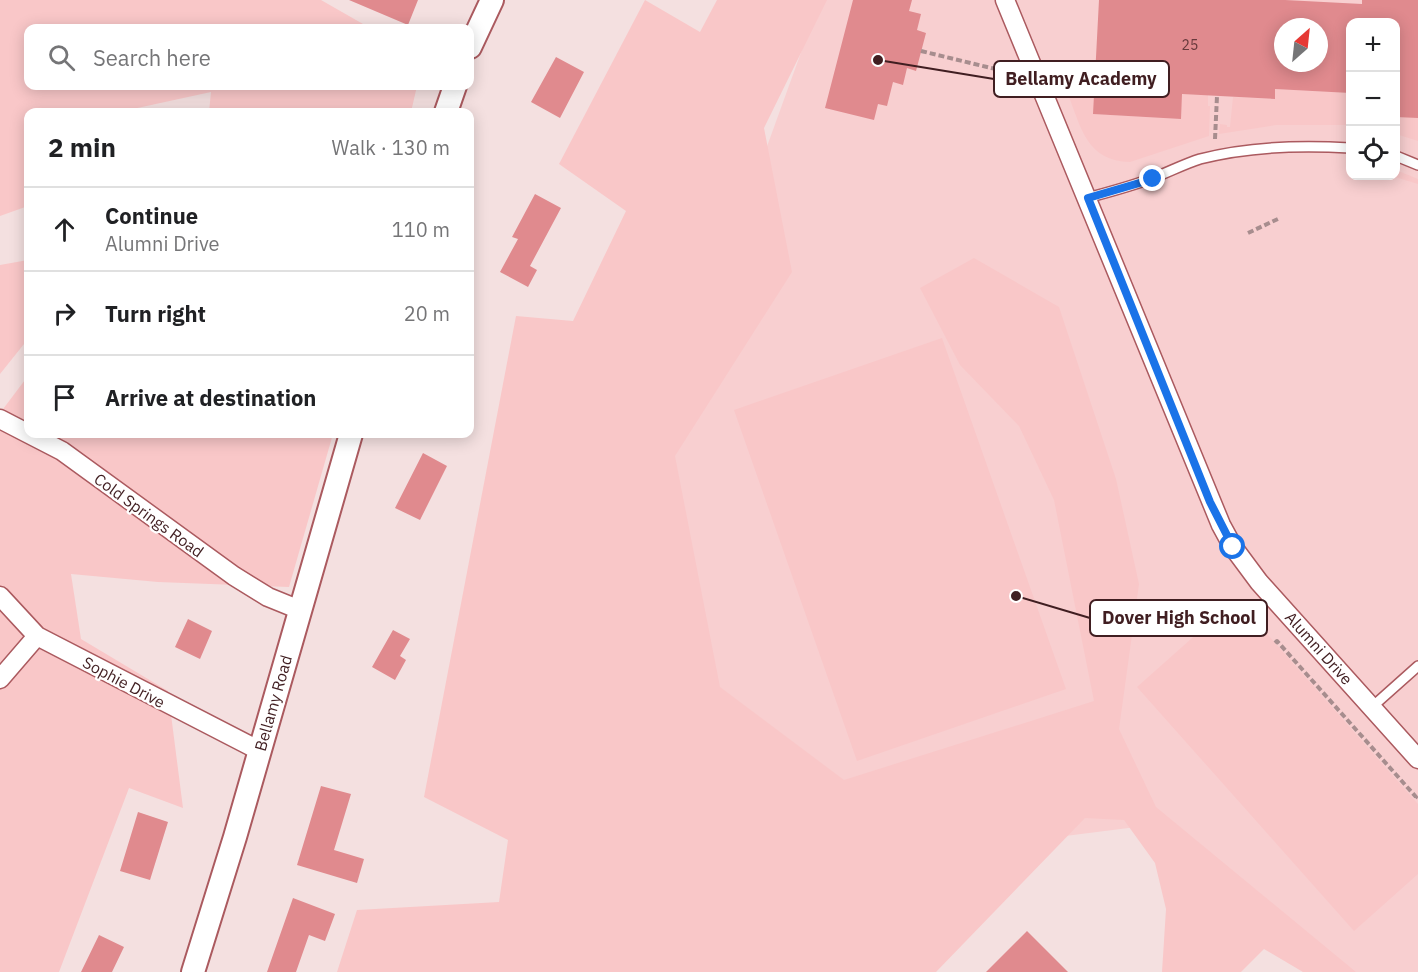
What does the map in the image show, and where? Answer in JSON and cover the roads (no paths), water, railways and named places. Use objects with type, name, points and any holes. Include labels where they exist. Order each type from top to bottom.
[{"type":"street","points":[[474,38],[492,0]]},
{"type":"street","name":"Alumni Drive","points":[[1005,0],[1088,198],[1210,502],[1225,532],[1259,582],[1418,759]]},
{"type":"street","points":[[447,108],[454,90]]},
{"type":"street","name":"Cold Springs Road","points":[[0,419],[24,431]]},
{"type":"street","name":"Cold Springs Road","points":[[37,438],[62,451],[234,576],[268,597],[300,610]]},
{"type":"street","name":"Bellamy Road","points":[[193,972],[260,751],[350,438]]},
{"type":"street","name":"Sophie Drive","points":[[0,596],[37,636],[260,751]]},
{"type":"street","points":[[0,679],[37,636]]},
{"type":"lane","points":[[1088,198],[1153,179],[1198,160],[1232,152],[1306,146],[1346,148]]},
{"type":"lane","points":[[1400,158],[1418,165]]},
{"type":"lane","points":[[1372,707],[1418,666]]},
{"type":"place","name":"Bellamy Academy","points":[[878,60]]},
{"type":"place","name":"Dover High School","points":[[1016,596]]}]
